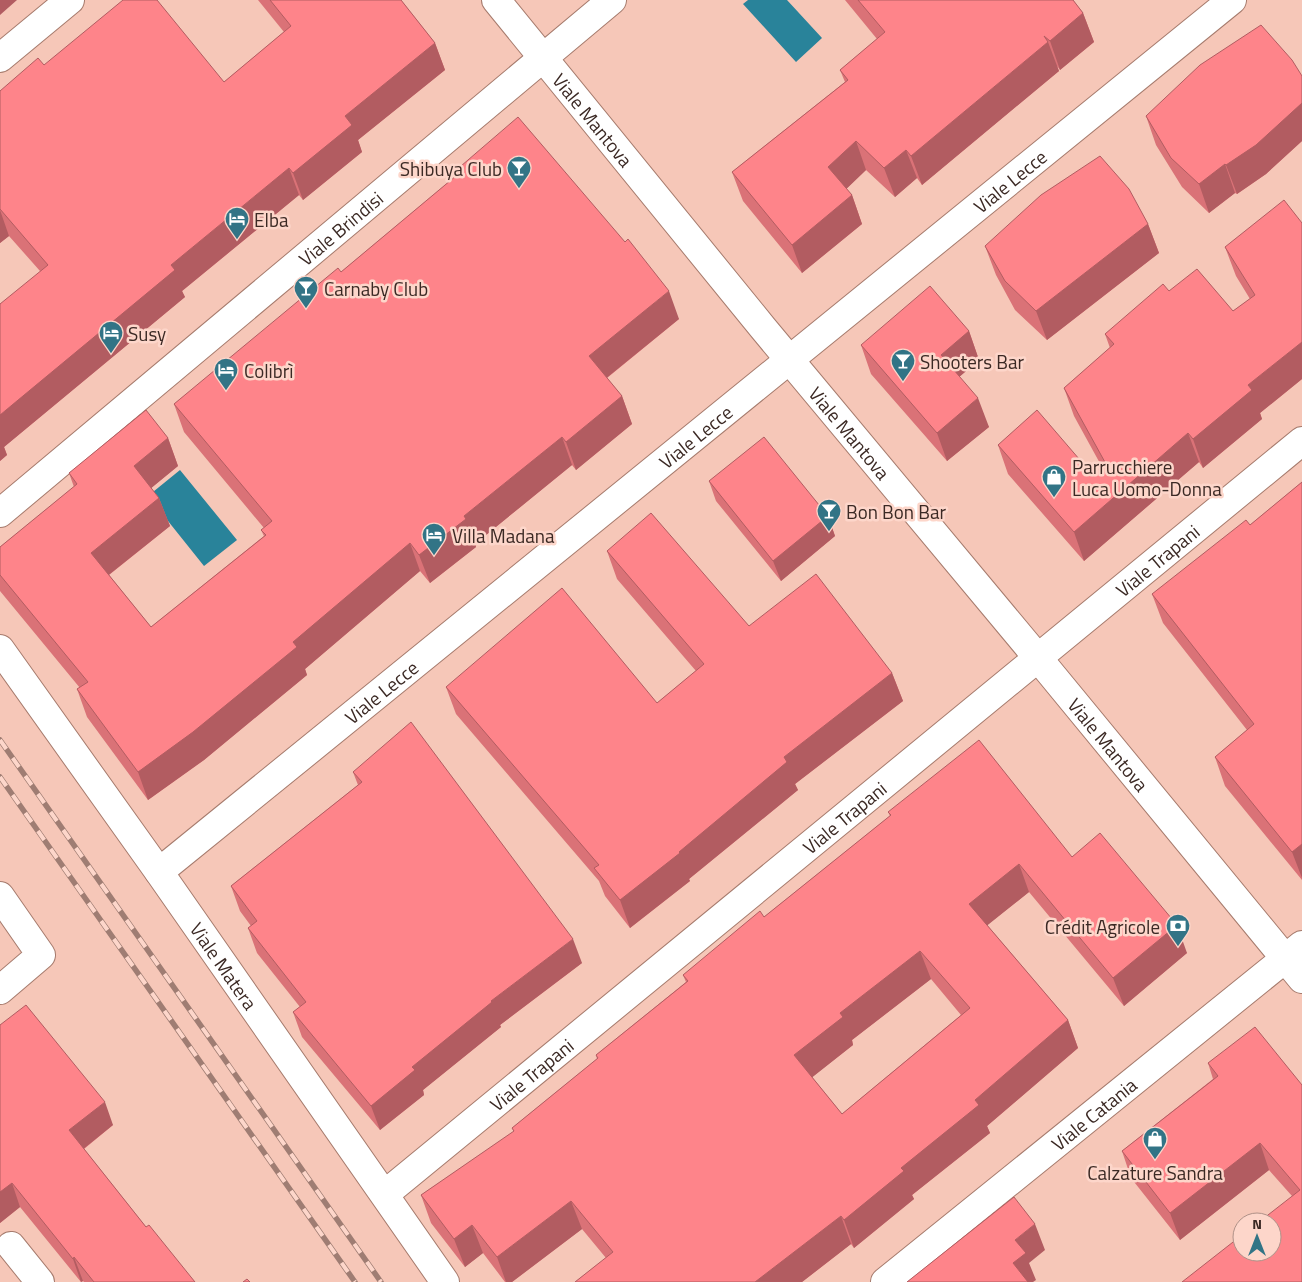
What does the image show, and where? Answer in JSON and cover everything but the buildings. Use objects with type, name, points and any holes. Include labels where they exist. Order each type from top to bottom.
[{"type":"street","points":[[0,58],[70,0]]},
{"type":"street","name":"Viale Mantova","points":[[496,0],[763,328],[1038,658],[1296,961]]},
{"type":"street","name":"Viale Brindisi","points":[[0,514],[612,0]]},
{"type":"street","name":"Viale Lecce","points":[[159,872],[1232,0]]},
{"type":"street","name":"Viale Trapani","points":[[385,1194],[1302,440]]},
{"type":"street","name":"Viale Matera","points":[[0,649],[159,872],[445,1282]]},
{"type":"street","points":[[0,896],[41,955],[0,990]]},
{"type":"street","name":"Viale Catania","points":[[884,1282],[1296,961]]},
{"type":"street","points":[[11,1246],[40,1282]]},
{"type":"water","points":[[748,0],[787,0],[822,38],[796,62],[743,4]]},
{"type":"water","points":[[180,470],[237,540],[204,566],[148,496]]},
{"type":"railway","points":[[0,740],[381,1282]]},
{"type":"railway","points":[[0,777],[355,1282]]},
{"type":"place","name":"Shibuya Club","points":[[519,189]]},
{"type":"place","name":"Elba","points":[[237,240]]},
{"type":"place","name":"Carnaby Club","points":[[306,309]]},
{"type":"place","name":"Susy","points":[[111,354]]},
{"type":"place","name":"Shooters Bar","points":[[903,382]]},
{"type":"place","name":"Colibrì","points":[[226,391]]},
{"type":"place","name":"Parrucchiere Luca Uomo-Donna","points":[[1054,498]]},
{"type":"place","name":"Bon Bon Bar","points":[[829,532]]},
{"type":"place","name":"Villa Madana","points":[[434,556]]},
{"type":"place","name":"Crédit Agricole","points":[[1178,947]]},
{"type":"place","name":"Calzature Sandra","points":[[1155,1160]]}]
